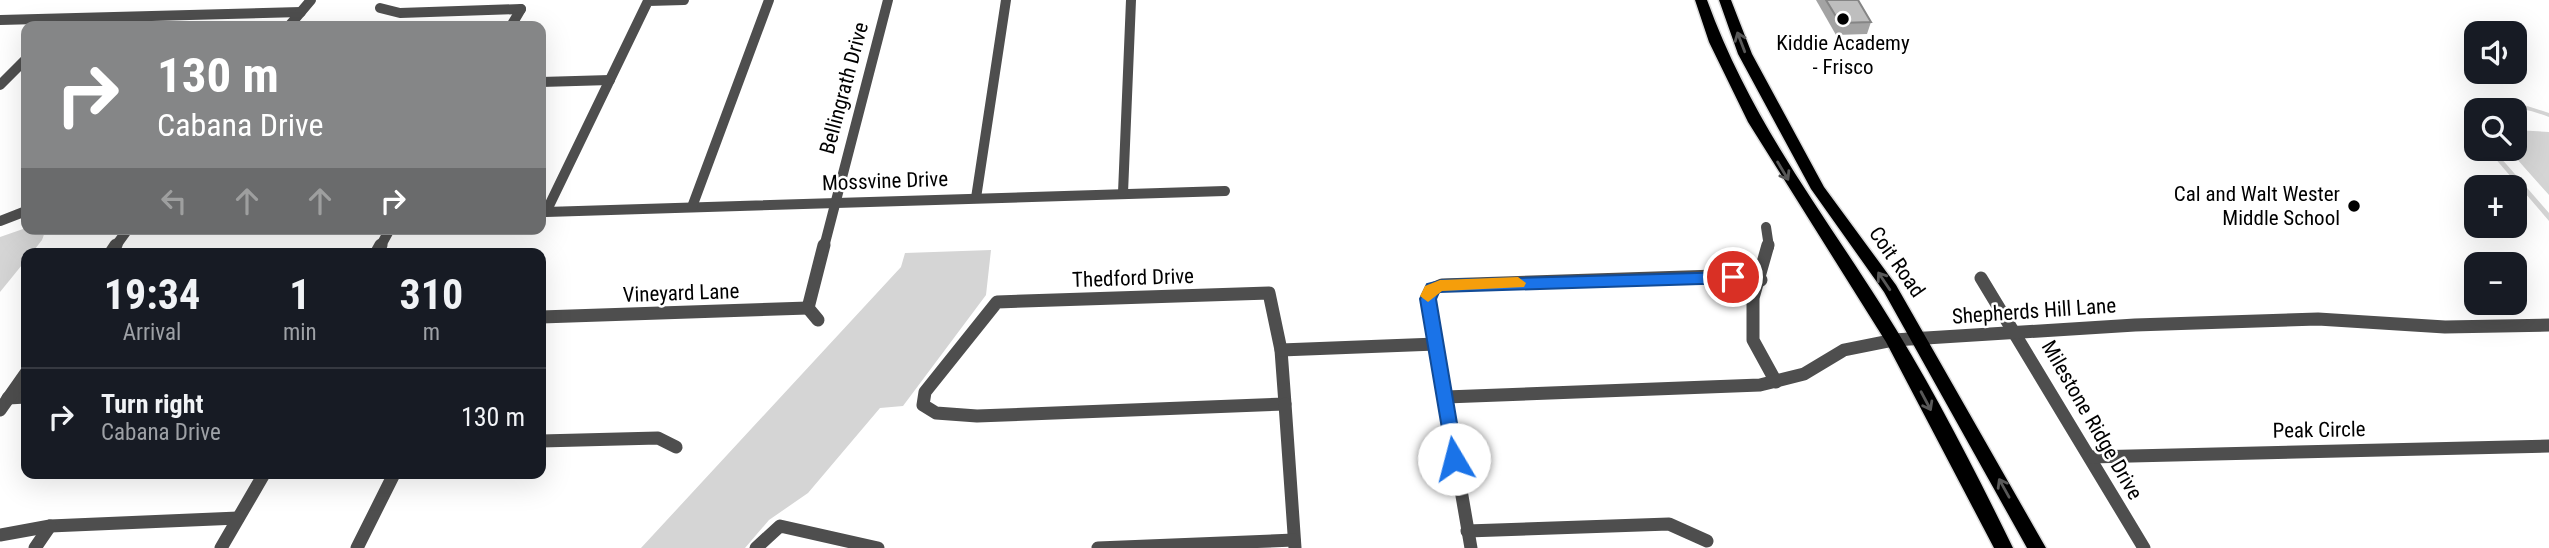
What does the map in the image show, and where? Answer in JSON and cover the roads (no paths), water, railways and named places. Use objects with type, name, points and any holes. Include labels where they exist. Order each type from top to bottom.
[{"type":"main road","points":[[1702,5],[1727,5]]},
{"type":"main road","name":"Coit Road","points":[[1702,5],[1718,47],[1750,112],[1791,185],[1894,340],[2004,548]]},
{"type":"main road","name":"Coit Road","points":[[1727,5],[1745,54],[1818,189],[1890,289],[2037,548]]},
{"type":"main road","points":[[1750,112],[1776,111]]},
{"type":"street","points":[[293,21],[311,0]]},
{"type":"street","points":[[546,212],[648,1],[684,0]]},
{"type":"street","points":[[692,207],[769,0]]},
{"type":"street","name":"Bellingrath Drive","points":[[808,309],[888,0]]},
{"type":"street","points":[[976,198],[1006,0]]},
{"type":"street","points":[[1123,193],[1131,0]]},
{"type":"street","points":[[380,8],[400,13],[521,9],[514,21]]},
{"type":"street","points":[[0,20],[301,12]]},
{"type":"street","points":[[196,21],[202,14]]},
{"type":"street","points":[[64,21],[67,18]]},
{"type":"street","points":[[0,85],[21,64]]},
{"type":"street","points":[[546,82],[610,79]]},
{"type":"street","name":"Mossvine Drive","points":[[546,212],[1224,191]]},
{"type":"street","points":[[0,221],[21,213]]},
{"type":"street","points":[[1766,227],[1769,250],[1754,298],[1753,340],[1776,383]]},
{"type":"street","points":[[1471,548],[1428,296],[1433,288],[1443,285],[1716,276],[1760,280]]},
{"type":"street","name":"Milestone Ridge Drive","points":[[1981,278],[2144,548]]},
{"type":"street","name":"Thedford Drive","points":[[1280,349],[1270,293],[997,302],[925,392],[923,405],[936,413],[976,416],[1284,404]]},
{"type":"street","points":[[808,309],[818,320]]},
{"type":"street","name":"Vineyard Lane","points":[[546,317],[808,309]]},
{"type":"street","name":"Shepherds Hill Lane","points":[[1446,397],[1776,383],[1804,374],[1844,350],[1894,340],[2135,325],[2318,318],[2445,327],[2549,325]]},
{"type":"street","points":[[1098,548],[1295,544],[1280,349],[1436,344]]},
{"type":"street","points":[[4,404],[21,380]]},
{"type":"street","points":[[4,404],[21,399]]},
{"type":"street","points":[[546,441],[658,438],[676,447]]},
{"type":"street","name":"Peak Circle","points":[[2090,457],[2549,446]]},
{"type":"street","points":[[220,548],[261,479]]},
{"type":"street","points":[[357,548],[392,479]]},
{"type":"street","points":[[0,535],[50,526],[238,518]]},
{"type":"street","points":[[1467,531],[1669,524],[1707,541]]},
{"type":"street","points":[[35,548],[50,526]]},
{"type":"street","points":[[756,548],[780,526],[878,548]]},
{"type":"place","name":"Kiddie Academy - Frisco","points":[[1843,19]]},
{"type":"place","name":"Cal and Walt Wester Middle School","points":[[2354,206]]}]
